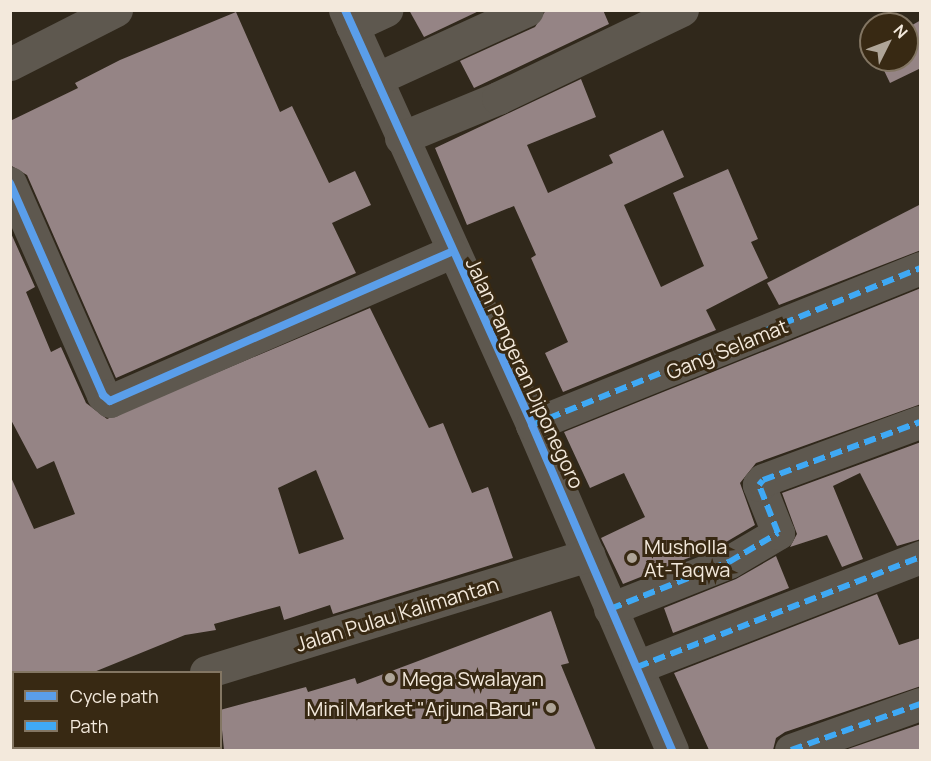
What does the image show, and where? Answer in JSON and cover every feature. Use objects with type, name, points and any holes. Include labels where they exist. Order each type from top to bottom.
[{"type":"street","points":[[10,64],[116,10]]},
{"type":"street","points":[[348,18],[386,10]]},
{"type":"street","points":[[376,79],[527,10]]},
{"type":"street","points":[[401,138],[498,98],[681,10]]},
{"type":"street","name":"Jalan Pangeran Diponegoro","points":[[348,18],[452,252],[532,424],[609,609],[637,667],[672,750]]},
{"type":"street","points":[[10,183],[98,385],[110,401],[233,350],[452,252]]},
{"type":"street","name":"Gang Selamat","points":[[532,424],[921,268]]},
{"type":"street","points":[[609,609],[729,562],[778,534],[759,485],[763,480],[921,422]]},
{"type":"street","name":"Jalan Pulau Kalimantan","points":[[209,671],[588,555]]},
{"type":"street","points":[[637,667],[921,556]]},
{"type":"street","points":[[791,750],[921,704]]},
{"type":"building","points":[[409,10],[481,10],[424,37]]},
{"type":"building","points":[[546,10],[603,10],[609,24],[474,88],[460,61],[535,27]]},
{"type":"building","points":[[236,12],[280,112],[292,106],[329,183],[355,171],[371,205],[332,223],[356,273],[116,378],[27,175],[10,165],[10,121],[78,88],[75,83],[120,60]]},
{"type":"building","points":[[921,20],[921,68],[919,69],[919,21]]},
{"type":"building","points":[[885,72],[913,72],[890,83]]},
{"type":"building","points":[[581,79],[596,117],[527,145],[548,193],[613,163],[609,155],[663,130],[684,177],[624,205],[661,287],[704,266],[673,193],[728,169],[758,239],[751,242],[768,278],[706,310],[716,330],[563,392],[545,353],[568,342],[531,258],[536,255],[514,206],[467,225],[435,148]]},
{"type":"building","points":[[921,204],[921,250],[779,305],[767,283]]},
{"type":"building","points":[[10,231],[35,287],[26,292],[51,352],[61,347],[86,403],[107,419],[370,308],[429,428],[443,423],[472,493],[488,487],[513,558],[333,614],[330,605],[284,620],[280,606],[214,624],[216,630],[185,635],[96,671],[10,672],[10,475],[34,529],[75,514],[54,461],[37,469],[10,418]],"holes":[[[316,470],[344,539],[299,554],[278,488]]]},
{"type":"building","points":[[921,288],[921,404],[756,463],[740,483],[755,525],[721,545],[623,584],[601,538],[645,517],[624,473],[590,488],[564,432]]},
{"type":"building","points":[[921,442],[921,539],[897,546],[860,473],[833,486],[863,559],[842,567],[827,535],[790,547],[797,534],[782,493]]},
{"type":"building","points":[[776,556],[789,588],[673,633],[664,608],[736,579]]},
{"type":"building","points":[[877,594],[899,645],[921,638],[921,686],[785,732],[776,738],[773,750],[709,750],[674,673]]},
{"type":"building","points":[[551,611],[569,663],[561,665],[596,750],[224,750],[222,709],[306,687],[308,692],[355,678],[357,684]]},
{"type":"building","points":[[921,724],[921,750],[845,750]]},
{"type":"marked path","points":[[532,425],[920,268]]},
{"type":"marked path","points":[[610,609],[729,562],[778,533],[759,485],[763,480],[920,422]]},
{"type":"marked path","points":[[637,667],[920,557]]},
{"type":"marked path","points":[[791,750],[920,704]]},
{"type":"cycle path","points":[[345,10],[532,425],[672,750]]},
{"type":"cycle path","points":[[10,183],[103,395],[110,401],[451,252]]},
{"type":"place","name":"Musholla At-Taqwa","points":[[632,558]]},
{"type":"place","name":"Mega Swalayan","points":[[390,678]]},
{"type":"place","name":"Mini Market \"Arjuna Baru\"","points":[[551,708]]}]
